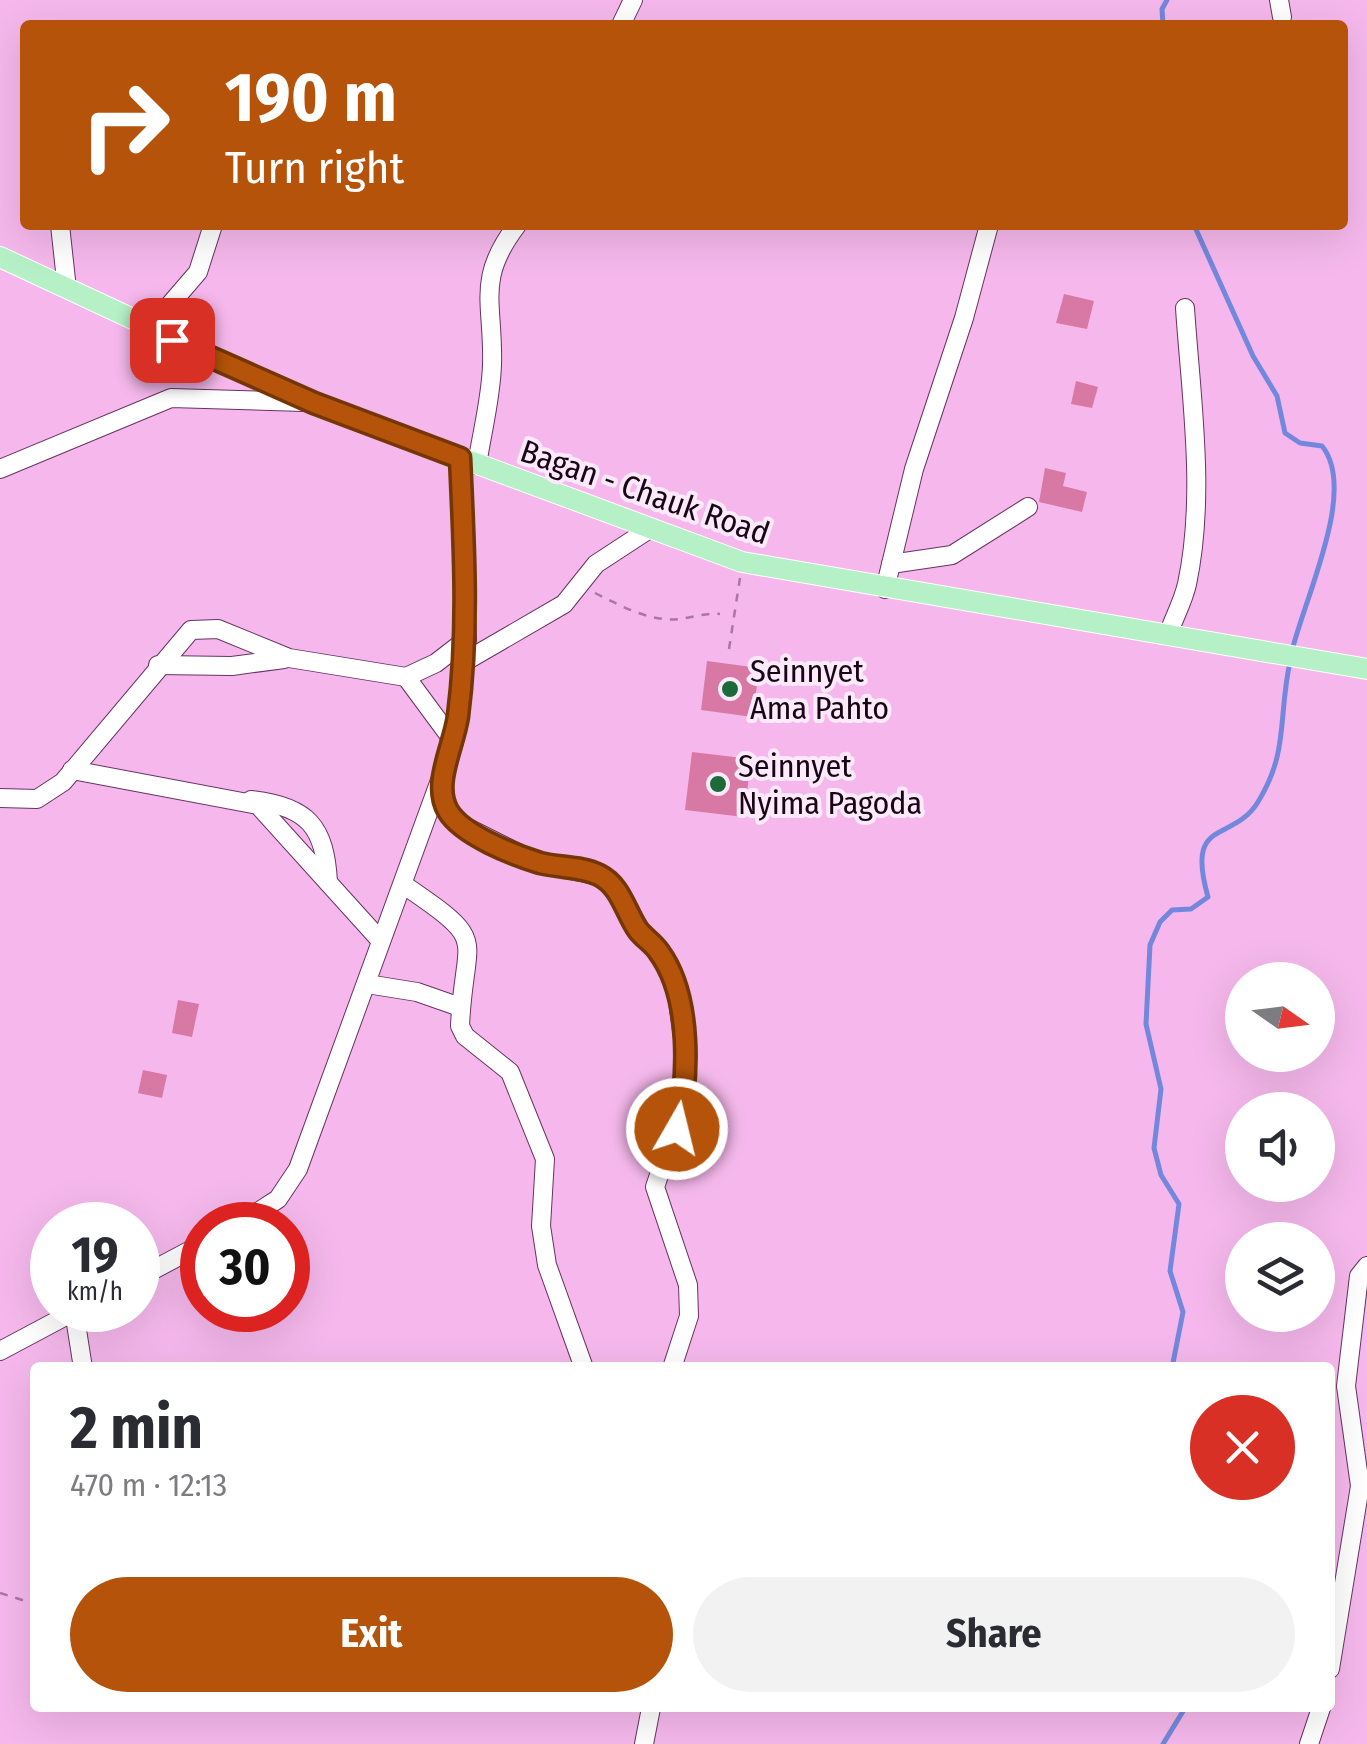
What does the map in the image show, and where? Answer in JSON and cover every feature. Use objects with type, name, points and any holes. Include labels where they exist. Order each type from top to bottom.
[{"type":"main road","name":"Bagan - Chauk Road","points":[[0,257],[314,403],[742,562],[1367,669]]},
{"type":"street","points":[[61,230],[67,290]]},
{"type":"street","points":[[150,330],[198,272],[211,230]]},
{"type":"street","points":[[273,1202],[298,1168],[454,742],[467,639],[468,462],[492,370],[488,308],[491,271],[495,256],[513,230]]},
{"type":"street","points":[[885,589],[914,469],[964,318],[988,230]]},
{"type":"street","points":[[1168,634],[1182,603],[1192,548],[1195,452],[1185,308]]},
{"type":"street","points":[[0,469],[171,398],[314,403]]},
{"type":"street","points":[[891,564],[952,554],[1028,507]]},
{"type":"street","points":[[464,662],[564,604],[596,564],[648,530]]},
{"type":"street","points":[[0,798],[36,799],[72,770],[184,634],[198,628],[218,629],[289,658],[406,677],[436,664],[467,639]]},
{"type":"street","points":[[158,664],[232,666],[289,658]]},
{"type":"street","points":[[406,677],[454,742]]},
{"type":"street","points":[[72,770],[276,802],[314,825],[326,849],[328,882]]},
{"type":"street","points":[[440,785],[446,810],[458,823],[538,863],[604,877],[618,892],[639,931],[660,952],[676,987],[684,1046],[684,1101],[655,1187],[688,1285],[689,1316],[674,1362]]},
{"type":"street","points":[[236,798],[258,805],[270,816],[380,940]]},
{"type":"street","points":[[404,885],[445,912],[468,936],[470,951],[460,1007],[465,1036],[510,1072],[545,1160],[541,1226],[547,1265],[582,1362]]},
{"type":"street","points":[[367,984],[418,992],[460,1007]]},
{"type":"street","points":[[1335,1638],[1360,1486],[1346,1386],[1360,1276],[1367,1266]]},
{"type":"street","points":[[0,1351],[36,1332]]},
{"type":"street","points":[[78,1332],[82,1362]]},
{"type":"street","points":[[644,1744],[651,1712]]},
{"type":"street","points":[[1309,1744],[1320,1712]]},
{"type":"path","points":[[728,648],[742,562]]},
{"type":"path","points":[[580,586],[641,616],[662,619],[700,612],[720,614]]},
{"type":"path","points":[[0,1592],[30,1602]]},
{"type":"building","points":[[1064,294],[1094,301],[1087,329],[1056,323]]},
{"type":"building","points":[[1076,381],[1098,387],[1092,408],[1071,404]]},
{"type":"building","points":[[1045,468],[1066,473],[1063,486],[1087,492],[1082,512],[1039,502]]},
{"type":"building","name":"Seinnyet Ama Pahto","points":[[707,661],[759,668],[753,717],[701,710]]},
{"type":"building","name":"Seinnyet Nyima Pagoda","points":[[692,752],[751,759],[744,817],[685,810]]},
{"type":"building","points":[[178,1000],[199,1004],[192,1037],[172,1033]]},
{"type":"building","points":[[143,1070],[167,1075],[162,1098],[138,1093]]},
{"type":"waterway","points":[[1163,20],[1167,0]]},
{"type":"waterway","points":[[1196,230],[1253,356],[1277,396],[1285,433],[1300,443],[1322,446],[1332,465],[1334,489],[1325,546],[1292,651]]},
{"type":"waterway","points":[[1173,1362],[1183,1312],[1170,1271],[1179,1204],[1161,1175],[1154,1148],[1161,1089],[1146,1024],[1150,945],[1160,922],[1172,910],[1191,909],[1208,897],[1202,871],[1207,842],[1247,815],[1268,784],[1279,750],[1290,662]]},
{"type":"waterway","points":[[1163,1744],[1183,1712]]},
{"type":"place","name":"Seinnyet Ama Pahto","points":[[730,689]]},
{"type":"place","name":"Seinnyet Nyima Pagoda","points":[[718,784]]},
{"type":"route","points":[[172,340],[314,403],[460,458],[467,639],[454,742],[440,785],[446,810],[458,823],[483,837],[538,863],[604,877],[618,892],[639,931],[660,952],[676,987],[684,1046],[684,1101],[677,1129]]}]
